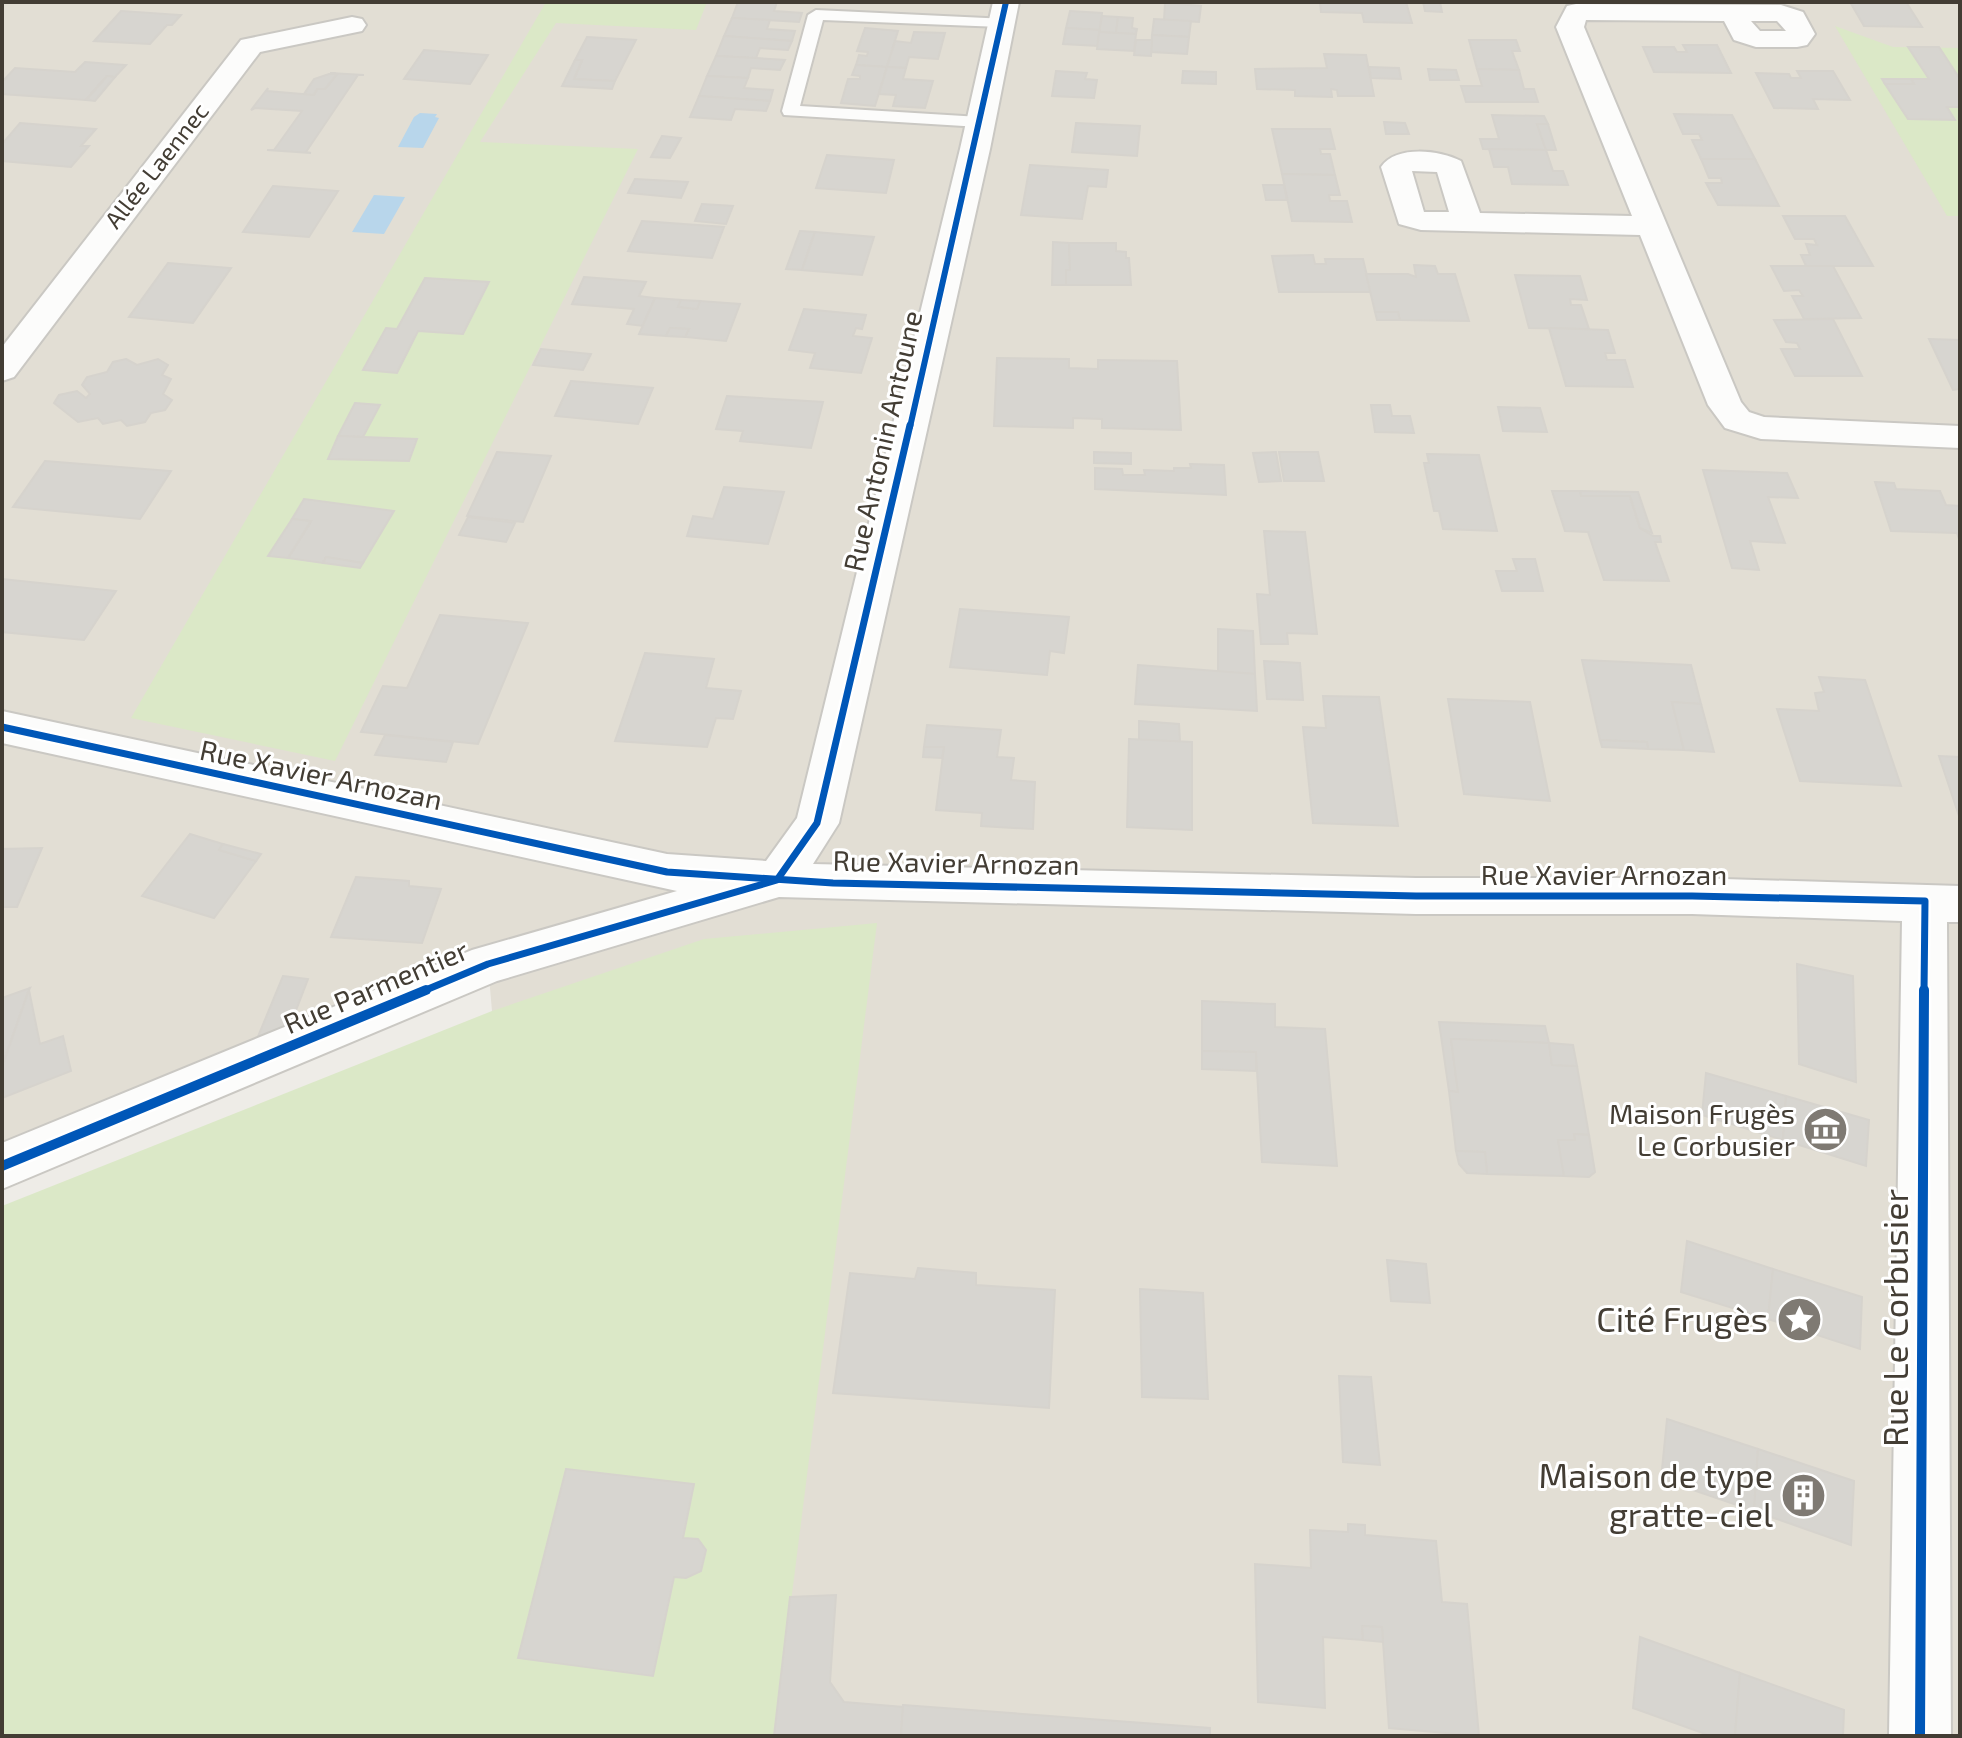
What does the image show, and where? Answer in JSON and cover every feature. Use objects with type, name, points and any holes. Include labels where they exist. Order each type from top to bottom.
[{"type":"street","name":"Rue Antonin Antoune","points":[[777,880],[817,823],[1003,12]]},
{"type":"street","points":[[1733,13],[1576,12],[1570,27],[1725,405],[1737,420],[1761,428],[1960,437]]},
{"type":"street","name":"Allée Laennec","points":[[2,370],[131,198],[251,46],[352,25]]},
{"type":"street","points":[[1467,222],[1650,226]]},
{"type":"street","name":"Rue Xavier Arnozan","points":[[2,727],[667,872],[777,880],[1416,896],[1692,896],[1942,903]]},
{"type":"street","name":"Rue Parmentier","points":[[2,1166],[488,964],[777,880]]},
{"type":"street","name":"Rue Le Corbusier","points":[[1920,1736],[1942,903]]},
{"type":"lane","points":[[980,122],[790,111],[816,15],[1003,12]]},
{"type":"shaded area","points":[[2,2],[1960,2],[1960,1736],[278,1736],[492,1011],[488,965],[2,1166]]},
{"type":"green space","points":[[546,2],[707,2],[696,30],[556,23],[480,142],[638,149],[335,761],[131,718]]},
{"type":"green space","points":[[1835,26],[1893,47],[1960,48],[1960,216],[1947,216]]},
{"type":"green space","points":[[877,923],[774,1736],[2,1736],[2,1206],[492,1011],[704,939]]},
{"type":"water","points":[[420,113],[437,114],[435,117],[439,118],[423,148],[398,147],[414,117]]},
{"type":"water","points":[[374,195],[405,197],[384,234],[352,232]]},
{"type":"building","points":[[738,2],[777,2],[774,11],[802,13],[799,22],[732,18]]},
{"type":"building","points":[[1320,2],[1406,2],[1412,23],[1364,22],[1362,13],[1321,12]]},
{"type":"building","points":[[1423,2],[1440,2],[1442,12],[1425,11]]},
{"type":"building","points":[[1850,2],[1906,2],[1922,27],[1864,26]]},
{"type":"building","points":[[1165,3],[1201,6],[1199,22],[1164,20]]},
{"type":"building","points":[[121,11],[181,15],[150,44],[94,41]]},
{"type":"building","points":[[1070,11],[1102,13],[1100,30],[1066,28]]},
{"type":"building","points":[[1102,16],[1118,17],[1116,33],[1099,32]]},
{"type":"building","points":[[1118,17],[1133,18],[1132,28],[1137,29],[1136,34],[1116,33]]},
{"type":"building","points":[[732,18],[770,20],[767,29],[795,31],[792,41],[724,36]]},
{"type":"building","points":[[1154,19],[1191,21],[1189,37],[1152,35]]},
{"type":"building","points":[[865,28],[898,31],[887,67],[856,65],[859,55],[867,56],[868,52],[857,51]]},
{"type":"building","points":[[1066,28],[1100,30],[1098,46],[1063,44]]},
{"type":"building","points":[[914,32],[945,33],[938,59],[909,57],[906,68],[887,67],[895,41],[911,43]]},
{"type":"building","points":[[1099,32],[1136,34],[1134,51],[1097,49]]},
{"type":"building","points":[[1152,35],[1189,37],[1187,54],[1151,52]]},
{"type":"building","points":[[724,36],[792,41],[788,50],[760,48],[756,58],[716,56]]},
{"type":"building","points":[[587,37],[636,40],[615,81],[574,79],[582,60],[575,60]]},
{"type":"building","points":[[1136,40],[1152,40],[1151,56],[1134,55]]},
{"type":"building","points":[[1469,40],[1516,40],[1520,51],[1512,51],[1519,70],[1477,69]]},
{"type":"building","points":[[1683,45],[1717,45],[1731,73],[1654,72],[1643,47],[1674,47],[1677,52],[1687,52]]},
{"type":"building","points":[[1908,47],[1939,47],[1960,79],[1960,107],[1947,107],[1955,120],[1908,119],[1885,84],[1914,84],[1911,79],[1929,79]]},
{"type":"building","points":[[424,50],[488,55],[470,84],[404,79]]},
{"type":"building","points":[[1324,54],[1366,55],[1374,96],[1338,96],[1337,90],[1331,89],[1332,97],[1295,96],[1295,90],[1257,89],[1255,69],[1327,68]]},
{"type":"building","points":[[716,56],[785,60],[780,70],[751,68],[748,78],[707,76]]},
{"type":"building","points":[[575,60],[582,60],[574,79],[615,81],[612,89],[562,86]]},
{"type":"building","points":[[85,62],[126,65],[115,77],[107,76],[86,100],[2,94],[2,82],[15,68],[75,72]]},
{"type":"building","points":[[856,65],[887,67],[875,106],[841,103],[848,79],[860,79],[860,76],[852,75]]},
{"type":"building","points":[[887,67],[906,68],[903,79],[933,81],[925,108],[893,106],[896,95],[879,94]]},
{"type":"building","points":[[1369,67],[1399,68],[1401,79],[1371,78]]},
{"type":"building","points":[[1428,69],[1456,70],[1459,80],[1430,80]]},
{"type":"building","points":[[1477,69],[1519,70],[1524,89],[1534,89],[1538,102],[1466,102],[1461,86],[1482,86]]},
{"type":"building","points":[[1056,71],[1087,73],[1085,79],[1097,80],[1094,98],[1052,96]]},
{"type":"building","points":[[1183,71],[1216,72],[1216,84],[1182,83]]},
{"type":"building","points":[[1797,71],[1833,71],[1850,100],[1813,99],[1818,109],[1774,108],[1756,73],[1789,74],[1791,78],[1801,78]]},
{"type":"building","points":[[330,73],[364,75],[358,75],[306,152],[311,153],[267,150],[274,150],[302,111],[251,110],[268,88],[267,91],[314,95],[317,89],[325,89],[337,74]]},
{"type":"building","points":[[337,74],[325,89],[317,89],[314,95],[304,94],[314,79]]},
{"type":"building","points":[[107,76],[115,77],[95,101],[86,100]]},
{"type":"building","points":[[707,76],[748,78],[744,88],[773,90],[770,101],[699,96]]},
{"type":"building","points":[[1882,79],[1911,79],[1914,84],[1885,84]]},
{"type":"building","points":[[699,96],[770,101],[766,111],[735,109],[731,120],[690,117]]},
{"type":"building","points":[[1674,114],[1732,115],[1755,159],[1701,159],[1692,140],[1702,140],[1699,134],[1683,134]]},
{"type":"building","points":[[1492,115],[1544,116],[1548,124],[1537,124],[1546,150],[1483,149],[1480,139],[1499,139]]},
{"type":"building","points":[[1384,122],[1405,123],[1409,134],[1386,134]]},
{"type":"building","points":[[20,123],[96,129],[81,146],[89,146],[71,167],[2,161],[2,144]]},
{"type":"building","points":[[1076,123],[1140,126],[1137,156],[1072,152]]},
{"type":"building","points":[[1537,124],[1548,124],[1556,150],[1546,150]]},
{"type":"building","points":[[1272,129],[1330,129],[1335,149],[1320,149],[1321,154],[1330,154],[1335,175],[1282,174]]},
{"type":"building","points":[[662,136],[681,138],[670,158],[651,157]]},
{"type":"building","points":[[1489,149],[1546,150],[1553,171],[1563,171],[1568,185],[1512,184],[1508,167],[1494,167]]},
{"type":"building","points":[[827,155],[894,160],[886,193],[816,188]]},
{"type":"building","points":[[1701,159],[1755,159],[1779,206],[1718,205],[1706,183],[1722,183],[1721,178],[1709,178]]},
{"type":"building","points":[[1030,165],[1108,170],[1106,187],[1088,186],[1082,219],[1021,215]]},
{"type":"building","points":[[1282,174],[1335,175],[1340,195],[1329,195],[1330,201],[1347,201],[1352,222],[1292,221]]},
{"type":"building","points":[[635,179],[688,182],[681,198],[628,193]]},
{"type":"building","points":[[1263,185],[1284,185],[1287,200],[1266,200]]},
{"type":"building","points":[[273,186],[338,191],[309,237],[243,232]]},
{"type":"building","points":[[702,204],[733,206],[726,224],[695,221]]},
{"type":"building","points":[[1783,216],[1845,216],[1873,266],[1806,266],[1801,255],[1810,255],[1806,244],[1817,245],[1814,239],[1795,239]]},
{"type":"building","points":[[642,221],[724,227],[712,258],[628,251]]},
{"type":"building","points":[[800,231],[815,232],[802,270],[786,269]]},
{"type":"building","points":[[815,232],[874,237],[862,275],[802,270]]},
{"type":"building","points":[[1053,242],[1069,243],[1070,270],[1066,270],[1066,285],[1052,285]]},
{"type":"building","points":[[1069,243],[1116,243],[1116,251],[1126,252],[1126,258],[1129,258],[1131,285],[1066,285],[1066,270],[1070,270]]},
{"type":"building","points":[[1313,255],[1315,264],[1326,264],[1325,259],[1363,259],[1371,292],[1279,292],[1272,256]]},
{"type":"building","points":[[168,263],[231,268],[193,323],[129,317]]},
{"type":"building","points":[[1414,265],[1435,266],[1438,274],[1455,274],[1469,321],[1400,320],[1398,312],[1375,312],[1366,274],[1408,274],[1416,277]]},
{"type":"building","points":[[1771,266],[1833,266],[1861,318],[1804,319],[1792,296],[1803,296],[1799,290],[1784,291]]},
{"type":"building","points":[[1515,275],[1580,276],[1587,300],[1570,299],[1571,305],[1581,305],[1589,329],[1529,328]]},
{"type":"building","points":[[584,277],[646,282],[639,296],[655,298],[643,326],[627,324],[634,309],[572,304]]},
{"type":"building","points":[[425,278],[489,282],[463,334],[418,331],[397,373],[363,370],[386,328],[397,329]]},
{"type":"building","points":[[655,298],[681,300],[678,307],[697,309],[700,301],[740,304],[726,341],[685,337],[689,329],[670,328],[666,336],[639,334]]},
{"type":"building","points":[[681,300],[700,301],[697,309],[678,307]]},
{"type":"building","points":[[804,309],[866,315],[862,329],[856,328],[853,336],[872,338],[861,373],[810,368],[815,353],[789,350]]},
{"type":"building","points":[[1375,312],[1398,312],[1400,320],[1377,320]]},
{"type":"building","points":[[1833,319],[1862,376],[1795,376],[1781,349],[1800,349],[1797,343],[1786,342],[1774,320]]},
{"type":"building","points":[[670,328],[689,329],[685,337],[666,336]]},
{"type":"building","points":[[1549,328],[1608,330],[1615,353],[1605,353],[1607,360],[1625,360],[1633,387],[1566,386]]},
{"type":"building","points":[[1929,339],[1960,340],[1960,389],[1953,390]]},
{"type":"building","points":[[541,349],[591,354],[583,370],[533,365]]},
{"type":"building","points":[[997,358],[1069,359],[1069,368],[1098,369],[1098,360],[1177,361],[1181,430],[1102,428],[1102,419],[1073,418],[1073,428],[994,426]]},
{"type":"building","points":[[126,359],[137,365],[158,359],[168,365],[162,375],[171,379],[163,394],[172,400],[165,410],[151,413],[145,422],[127,426],[121,420],[103,424],[98,418],[78,422],[54,403],[59,395],[77,391],[86,398],[90,394],[82,385],[87,377],[107,372],[113,362]]},
{"type":"building","points":[[571,381],[653,388],[638,424],[555,416]]},
{"type":"building","points":[[727,396],[823,402],[811,448],[740,441],[743,431],[716,429]]},
{"type":"building","points":[[355,403],[380,405],[363,437],[338,436]]},
{"type":"building","points":[[1371,405],[1390,405],[1392,416],[1410,416],[1414,433],[1375,432]]},
{"type":"building","points":[[1498,407],[1540,408],[1547,432],[1503,431]]},
{"type":"building","points":[[338,436],[417,439],[409,461],[328,459]]},
{"type":"building","points":[[497,452],[551,456],[523,522],[467,516]]},
{"type":"building","points":[[1094,452],[1131,453],[1131,464],[1094,463]]},
{"type":"building","points":[[1276,452],[1281,481],[1259,482],[1253,453]]},
{"type":"building","points":[[1279,452],[1318,452],[1324,481],[1284,481]]},
{"type":"building","points":[[1427,454],[1479,455],[1497,531],[1443,529],[1439,511],[1434,511],[1424,463],[1429,463]]},
{"type":"building","points":[[45,461],[171,471],[140,519],[13,507]]},
{"type":"building","points":[[1190,464],[1224,465],[1226,495],[1095,489],[1095,468],[1122,469],[1123,475],[1145,475],[1144,470],[1174,471],[1174,468],[1191,468]]},
{"type":"building","points":[[1703,470],[1787,473],[1798,498],[1768,497],[1785,543],[1750,541],[1759,570],[1732,568]]},
{"type":"building","points":[[1875,482],[1894,483],[1896,489],[1940,491],[1946,505],[1960,506],[1960,542],[1957,533],[1891,531]]},
{"type":"building","points":[[724,487],[784,492],[768,544],[687,536],[693,516],[713,519]]},
{"type":"building","points":[[1552,491],[1580,491],[1581,496],[1630,496],[1640,528],[1653,536],[1660,536],[1661,542],[1655,542],[1669,581],[1604,580],[1588,532],[1565,531]]},
{"type":"building","points":[[1580,491],[1638,492],[1652,533],[1640,528],[1630,496],[1581,496]]},
{"type":"building","points":[[304,499],[394,511],[363,563],[326,557],[323,563],[288,558],[311,521],[292,519]]},
{"type":"building","points":[[468,517],[515,523],[506,542],[459,535]]},
{"type":"building","points":[[292,519],[311,521],[288,558],[268,556]]},
{"type":"building","points":[[1264,531],[1305,532],[1317,634],[1287,633],[1288,644],[1261,644],[1257,594],[1270,595]]},
{"type":"building","points":[[326,557],[363,563],[360,568],[323,563]]},
{"type":"building","points":[[1513,559],[1535,559],[1543,591],[1502,591],[1496,571],[1517,571]]},
{"type":"building","points":[[2,579],[116,591],[84,640],[2,632]]},
{"type":"building","points":[[960,609],[1069,617],[1064,653],[1050,651],[1047,675],[950,667]]},
{"type":"building","points":[[440,615],[528,623],[478,744],[361,732],[383,686],[407,688]]},
{"type":"building","points":[[1218,629],[1253,631],[1255,674],[1218,672]]},
{"type":"building","points":[[645,653],[714,659],[706,688],[741,691],[733,719],[716,718],[707,747],[615,741]]},
{"type":"building","points":[[1582,660],[1691,665],[1701,704],[1672,702],[1684,750],[1648,749],[1647,742],[1600,740]]},
{"type":"building","points":[[1264,661],[1300,663],[1303,700],[1267,699]]},
{"type":"building","points":[[1138,665],[1255,674],[1257,711],[1135,704]]},
{"type":"building","points":[[1819,677],[1865,680],[1901,786],[1800,781],[1777,709],[1819,711],[1815,693],[1824,692]]},
{"type":"building","points":[[1323,696],[1379,697],[1398,826],[1313,823],[1303,727],[1326,728]]},
{"type":"building","points":[[1448,699],[1530,702],[1550,801],[1464,794]]},
{"type":"building","points":[[1672,702],[1701,704],[1714,752],[1684,750]]},
{"type":"building","points":[[1139,721],[1179,724],[1180,742],[1139,740]]},
{"type":"building","points":[[927,725],[1001,730],[997,757],[1014,758],[1011,780],[1035,782],[1033,829],[981,826],[982,813],[936,810],[944,747],[924,747]]},
{"type":"building","points":[[385,735],[453,742],[446,762],[375,755]]},
{"type":"building","points":[[1129,739],[1192,742],[1192,830],[1127,827]]},
{"type":"building","points":[[1600,740],[1647,742],[1648,749],[1602,747]]},
{"type":"building","points":[[924,747],[944,747],[942,758],[923,757]]},
{"type":"building","points":[[1939,756],[1960,757],[1960,819]]},
{"type":"building","points":[[190,834],[223,844],[219,850],[256,861],[214,918],[142,896]]},
{"type":"building","points":[[223,844],[261,854],[256,861],[219,850]]},
{"type":"building","points":[[42,848],[17,907],[2,907],[2,849]]},
{"type":"building","points":[[356,877],[409,881],[409,886],[441,889],[422,943],[331,937]]},
{"type":"building","points":[[1797,964],[1853,976],[1856,1082],[1799,1064]]},
{"type":"building","points":[[283,976],[308,979],[290,1026],[257,1039]]},
{"type":"building","points":[[29,990],[2,1067],[2,998]]},
{"type":"building","points":[[29,990],[40,1044],[63,1036],[71,1071],[2,1098],[2,1067]]},
{"type":"building","points":[[1202,1001],[1275,1004],[1275,1027],[1325,1029],[1337,1166],[1262,1162],[1256,1052],[1202,1051]]},
{"type":"building","points":[[1439,1022],[1545,1026],[1549,1043],[1451,1039],[1458,1092],[1449,1091]]},
{"type":"building","points":[[1451,1039],[1549,1043],[1552,1065],[1577,1066],[1589,1135],[1574,1134],[1575,1140],[1558,1140],[1564,1176],[1487,1174],[1485,1152],[1456,1151],[1449,1091],[1458,1092]]},
{"type":"building","points":[[1549,1043],[1573,1045],[1577,1066],[1552,1065]]},
{"type":"building","points":[[1202,1051],[1256,1052],[1256,1071],[1202,1069]]},
{"type":"building","points":[[1706,1073],[1786,1096],[1783,1140],[1702,1115]]},
{"type":"building","name":"Maison Frugès Le Corbusier","points":[[1786,1096],[1869,1120],[1866,1166],[1783,1140]]},
{"type":"building","points":[[1574,1134],[1589,1135],[1595,1172],[1589,1177],[1564,1176],[1558,1140],[1575,1140]]},
{"type":"building","points":[[1456,1151],[1485,1152],[1487,1174],[1467,1173],[1459,1164]]},
{"type":"building","points":[[1687,1241],[1773,1269],[1768,1319],[1681,1292]]},
{"type":"building","points":[[1387,1260],[1426,1264],[1430,1303],[1391,1301]]},
{"type":"building","points":[[918,1268],[976,1273],[976,1285],[1055,1290],[1049,1408],[833,1393],[850,1273],[915,1279]]},
{"type":"building","points":[[1773,1269],[1862,1297],[1860,1349],[1768,1319]]},
{"type":"building","points":[[1140,1289],[1203,1293],[1208,1399],[1142,1397]]},
{"type":"building","points":[[1339,1376],[1371,1377],[1380,1465],[1343,1462]]},
{"type":"building","name":"Maison de type gratte-ciel","points":[[1667,1419],[1758,1449],[1754,1511],[1661,1479]]},
{"type":"building","name":"Maison de type gratte-ciel","points":[[1758,1449],[1854,1481],[1851,1545],[1754,1511]]},
{"type":"building","points":[[566,1469],[694,1484],[683,1538],[698,1539],[706,1550],[701,1571],[686,1578],[674,1577],[653,1676],[518,1658]]},
{"type":"building","points":[[1348,1524],[1365,1525],[1365,1535],[1436,1541],[1442,1602],[1467,1604],[1479,1736],[1389,1728],[1382,1627],[1362,1626],[1363,1640],[1323,1637],[1325,1708],[1258,1702],[1255,1564],[1311,1568],[1310,1530],[1348,1532]]},
{"type":"building","points":[[836,1595],[830,1682],[844,1702],[903,1707],[901,1736],[774,1736],[790,1597]]},
{"type":"building","points":[[1362,1626],[1382,1627],[1383,1642],[1363,1640]]},
{"type":"building","points":[[1640,1637],[1740,1673],[1735,1736],[1711,1736],[1633,1708]]},
{"type":"building","points":[[1740,1673],[1844,1710],[1843,1736],[1735,1736]]},
{"type":"building","points":[[903,1705],[1210,1728],[1210,1736],[901,1736]]},
{"type":"cycle path","points":[[2,1166],[488,964],[777,880],[817,823],[975,149],[1006,2]]},
{"type":"cycle path","points":[[2,727],[667,872],[833,883],[1416,896],[1692,896],[1925,901],[1920,1736]]},
{"type":"place","name":"Maison Frugès Le Corbusier","points":[[1826,1130]]},
{"type":"place","name":"Cité Frugès","points":[[1799,1320]]},
{"type":"place","name":"Maison de type gratte-ciel","points":[[1804,1496]]}]
